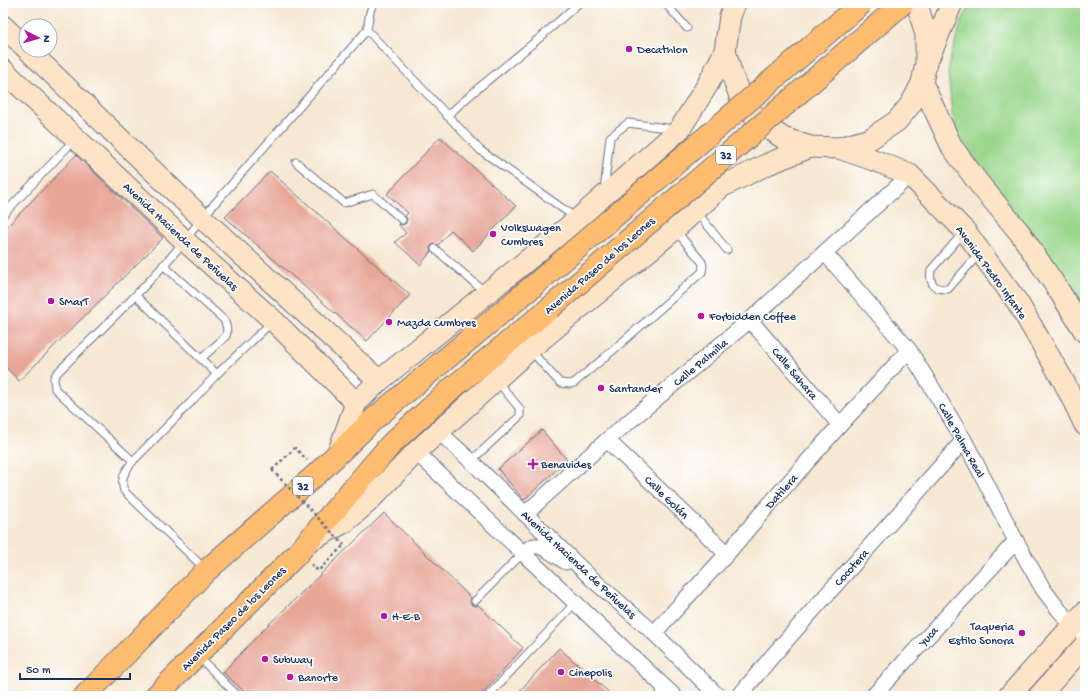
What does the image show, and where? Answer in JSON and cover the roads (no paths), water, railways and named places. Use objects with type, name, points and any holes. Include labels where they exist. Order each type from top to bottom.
[{"type":"main road","name":"32","points":[[85,696],[206,571],[319,472],[375,418],[532,287],[862,3]]},
{"type":"main road","name":"Avenida Paseo de los Leones","points":[[156,696],[310,541],[392,443],[450,390],[550,308],[903,3]]},
{"type":"street","points":[[916,3],[926,35],[924,73],[952,147],[977,181],[1020,233],[1059,290],[1085,332]]},
{"type":"street","points":[[725,51],[741,99],[759,122],[783,138],[810,147],[839,148],[870,139],[897,121],[911,104],[952,3]]},
{"type":"street","points":[[338,453],[356,403],[379,381],[578,219],[680,129],[708,84],[725,51],[731,7]]},
{"type":"street","points":[[3,26],[18,40]]},
{"type":"street","points":[[36,58],[202,218],[379,381]]},
{"type":"street","name":"Avenida Hacienda de Peñuelas","points":[[3,70],[185,241],[274,321],[356,403]]},
{"type":"street","points":[[680,129],[706,141],[715,150],[721,162],[721,188]]},
{"type":"street","name":"Avenida Paseo de los Leones","points":[[310,541],[345,522],[369,501],[416,452],[530,349],[675,229],[721,188],[768,164],[810,147]]},
{"type":"street","name":"Avenida Pedro Infante","points":[[839,148],[910,175],[964,231],[1018,303],[1063,380],[1085,426]]},
{"type":"street","name":"Calle Palmilla","points":[[525,514],[607,440],[750,320],[910,175]]},
{"type":"street","name":"Calle Palma Real","points":[[825,253],[910,350],[964,440],[1016,541],[1043,589],[1059,610],[1081,624]]},
{"type":"street","name":"Calle Sahara","points":[[750,320],[840,425]]},
{"type":"street","name":"Datilera","points":[[654,633],[727,554],[840,425],[910,350]]},
{"type":"street","name":"Avenida Hacienda de Peñuelas","points":[[439,432],[471,461],[591,578],[654,633],[718,696]]},
{"type":"street","name":"Calle Golán","points":[[607,440],[727,554]]},
{"type":"street","name":"Cocotera","points":[[739,696],[775,653],[964,440]]},
{"type":"street","points":[[416,452],[575,603],[660,690],[674,696]]},
{"type":"street","name":"Yuca","points":[[873,696],[1016,541]]},
{"type":"street","points":[[523,553],[534,546],[538,546],[591,578]]},
{"type":"street","points":[[1009,696],[1081,624]]},
{"type":"street","points":[[1039,696],[1085,645]]},
{"type":"lane","points":[[133,461],[55,389],[54,378],[56,374],[136,296],[185,241],[202,218],[367,30],[373,3]]},
{"type":"lane","points":[[447,116],[579,3]]},
{"type":"lane","points":[[668,4],[687,28]]},
{"type":"lane","points":[[367,30],[480,150],[578,219]]},
{"type":"lane","points":[[603,197],[610,136],[628,123],[680,129]]},
{"type":"lane","points":[[3,215],[76,138]]},
{"type":"lane","points":[[296,162],[344,203],[373,194],[402,220]]},
{"type":"lane","points":[[695,211],[727,250]]},
{"type":"lane","points":[[530,349],[560,383],[569,384],[574,383],[612,352],[702,272],[702,262],[675,229]]},
{"type":"lane","points":[[964,231],[931,270],[930,278],[933,286],[940,290],[948,289],[981,252]]},
{"type":"lane","points":[[435,249],[487,294]]},
{"type":"lane","points":[[163,265],[224,320],[227,326],[226,336],[201,360]]},
{"type":"lane","points":[[136,296],[217,374]]},
{"type":"lane","points":[[206,571],[124,491],[122,478],[124,472],[133,461],[217,374],[274,321]]},
{"type":"lane","points":[[471,461],[520,416],[520,409],[496,380]]},
{"type":"lane","points":[[475,601],[523,553]]},
{"type":"lane","points":[[488,696],[575,603]]},
{"type":"lane","points":[[197,654],[238,696]]},
{"type":"place","name":"Decathlon","points":[[629,49]]},
{"type":"place","name":"Volkswagen Cumbres","points":[[493,234]]},
{"type":"place","name":"SMarT","points":[[51,301]]},
{"type":"place","name":"Forbidden Coffee","points":[[701,316]]},
{"type":"place","name":"Mazda Cumbres","points":[[389,322]]},
{"type":"place","name":"Santander","points":[[601,388]]},
{"type":"place","name":"Benavides","points":[[533,464]]},
{"type":"place","name":"H-E-B","points":[[384,616]]},
{"type":"place","name":"Taqueria Estilo Sonora","points":[[1022,633]]},
{"type":"place","name":"Subway","points":[[265,659]]},
{"type":"place","name":"Cinepolis","points":[[561,672]]},
{"type":"place","name":"Banorte","points":[[290,677]]}]
